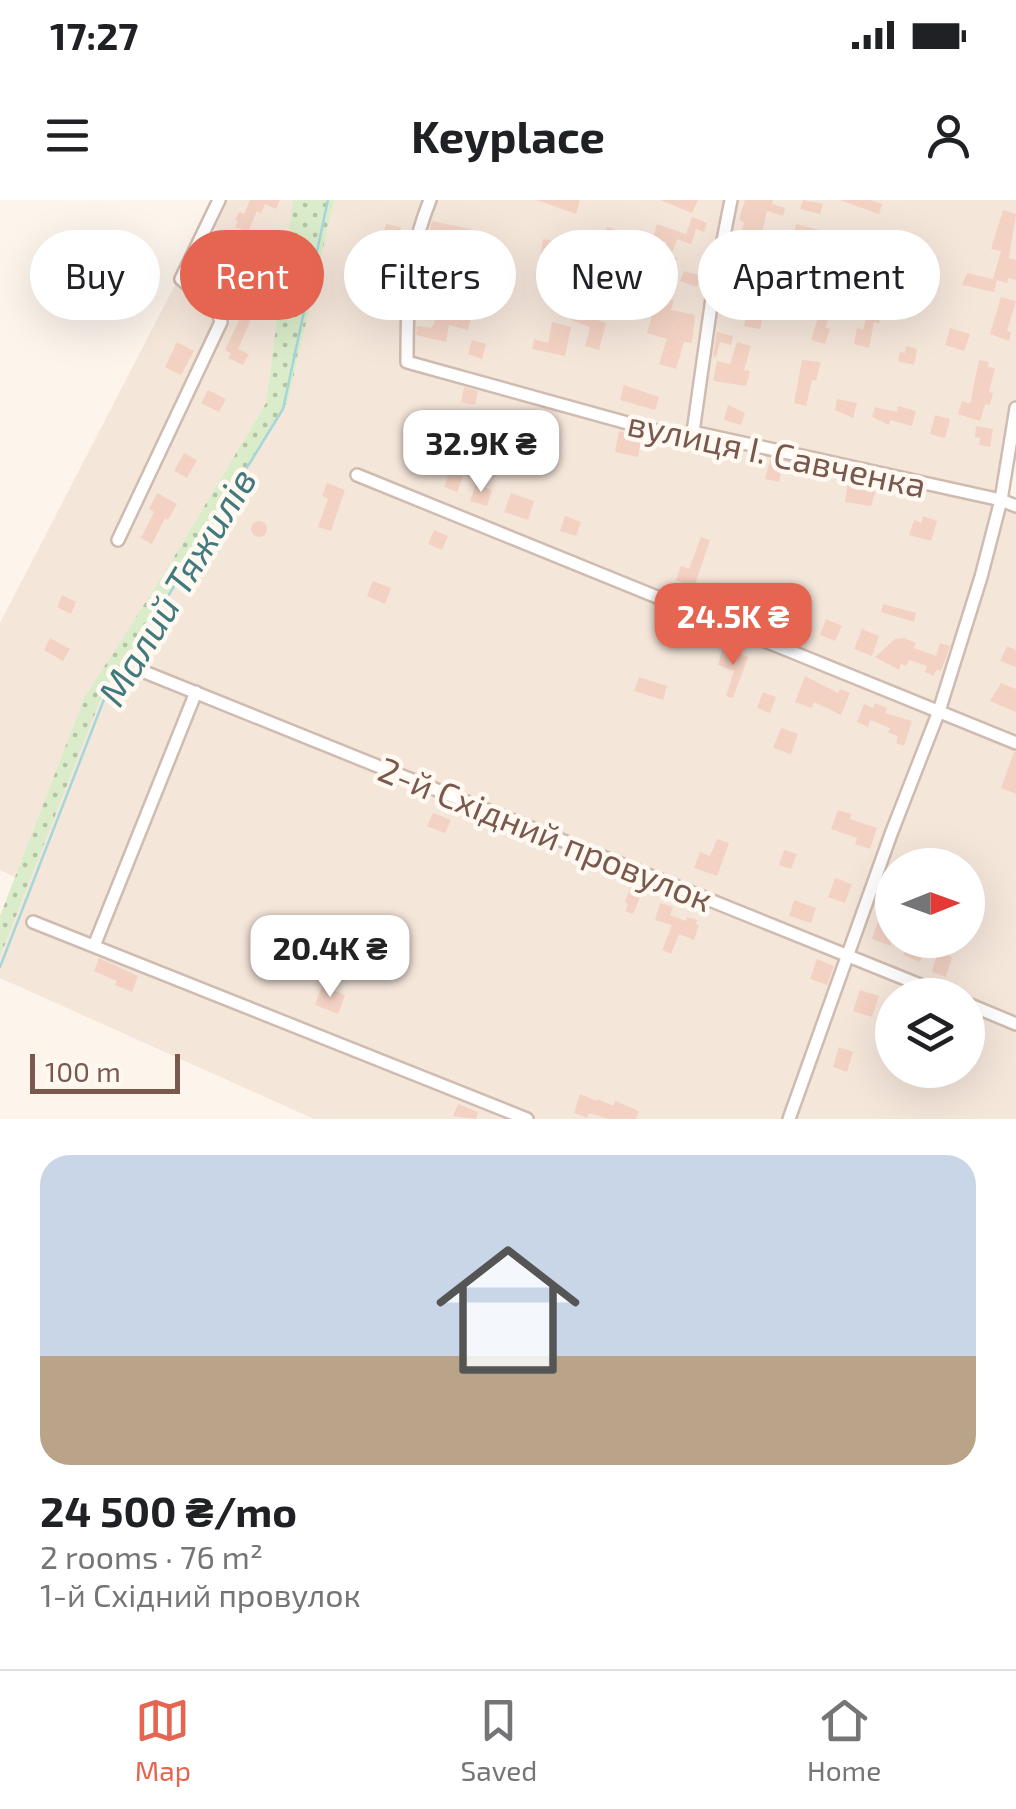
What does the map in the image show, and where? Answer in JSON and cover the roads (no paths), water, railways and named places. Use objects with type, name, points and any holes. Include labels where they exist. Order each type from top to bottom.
[{"type":"street","points":[[118,540],[221,322],[217,309],[180,280],[219,200]]},
{"type":"street","name":"вулиця І. Савченка","points":[[430,200],[407,280],[407,362],[678,436],[693,432],[1016,506]]},
{"type":"street","points":[[693,432],[712,292],[731,200]]},
{"type":"street","points":[[789,1119],[846,955],[939,711],[1001,500],[1016,408]]},
{"type":"street","points":[[357,475],[1016,742]]},
{"type":"street","name":"2-й Східний провулок","points":[[147,672],[902,978]]},
{"type":"street","points":[[94,946],[196,692]]},
{"type":"street","points":[[32,922],[527,1119]]},
{"type":"street","points":[[985,1011],[1016,1024]]},
{"type":"waterway","name":"Малий Тяжилів","points":[[0,967],[103,702],[283,409],[328,200]]}]
